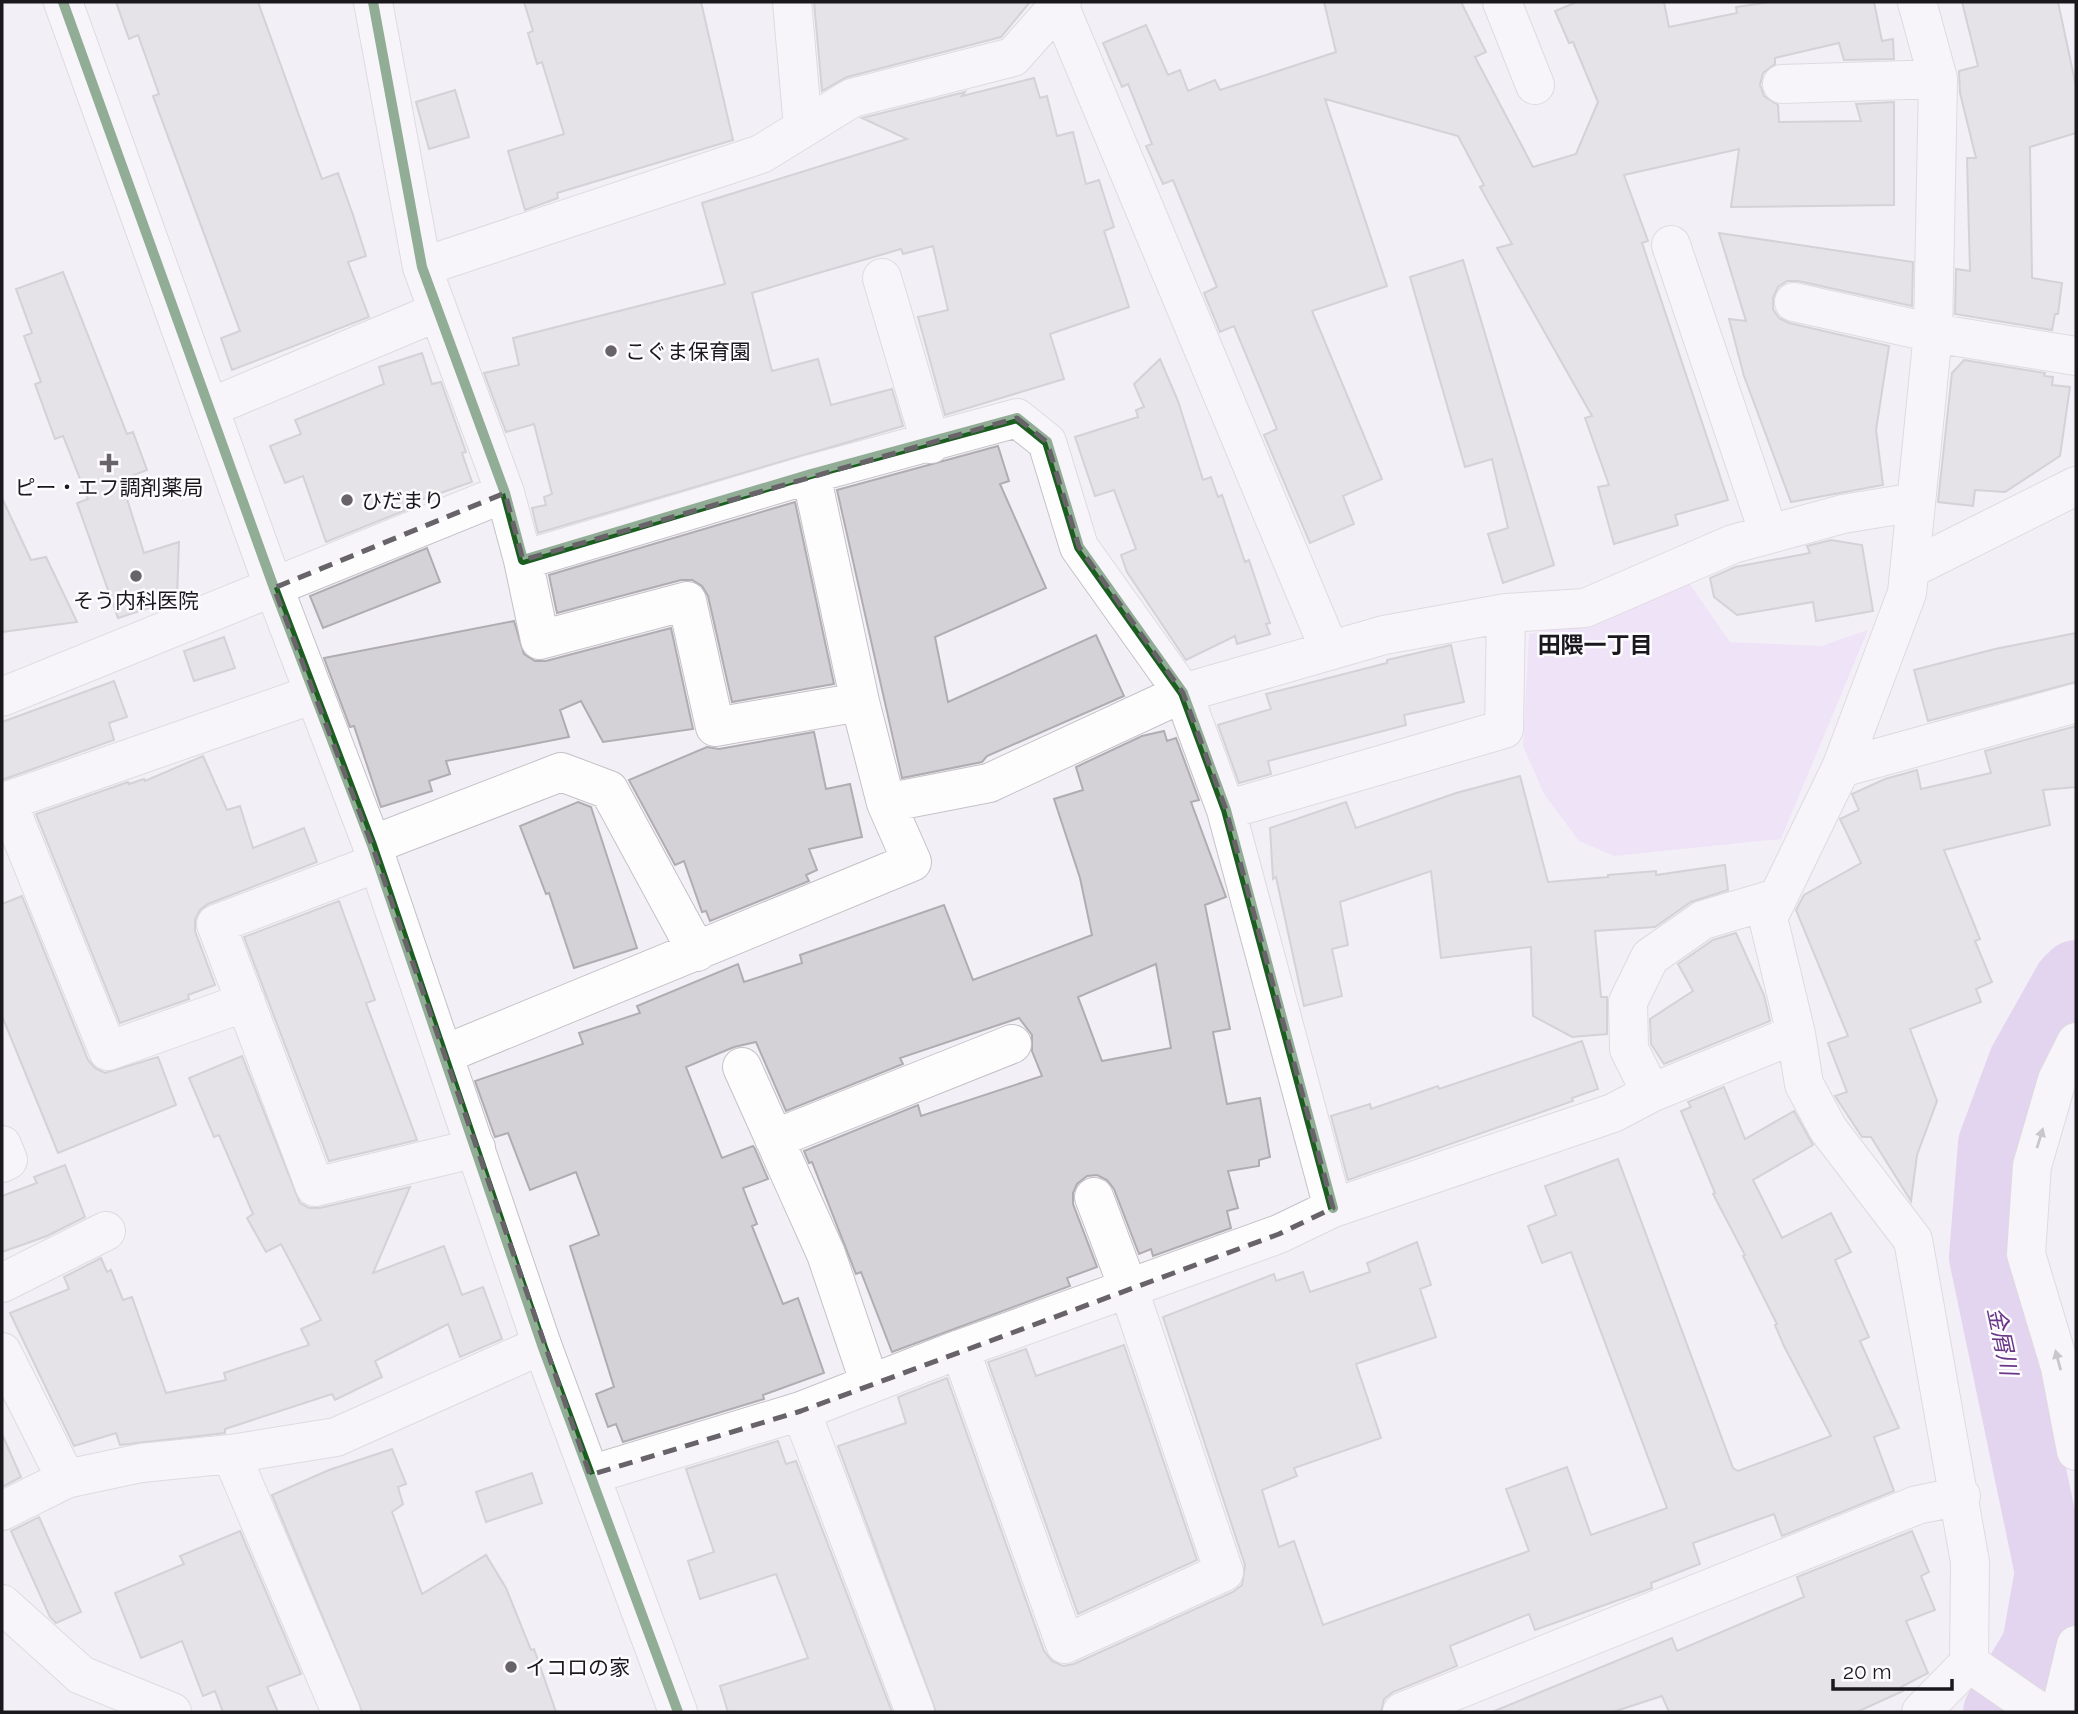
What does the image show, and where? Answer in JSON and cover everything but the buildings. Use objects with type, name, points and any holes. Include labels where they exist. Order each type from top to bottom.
[{"type":"street","points":[[63,2],[274,588],[375,854],[542,1345],[678,1712]]},
{"type":"street","points":[[373,2],[422,267],[505,494],[523,560],[540,640],[687,601],[715,727],[860,702]]},
{"type":"street","points":[[792,2],[803,127]]},
{"type":"street","points":[[1502,2],[1535,85]]},
{"type":"street","points":[[1917,2],[1938,79],[1933,333],[1908,593],[1841,768],[1768,918],[1796,1034],[1804,1084],[1828,1129],[1913,1240],[1961,1496],[1970,1562],[1969,1663],[1922,1712]]},
{"type":"street","points":[[422,267],[761,154],[852,98],[1013,57],[1060,4],[1330,651]]},
{"type":"street","points":[[1782,84],[1938,79]]},
{"type":"street","points":[[1671,245],[1769,534]]},
{"type":"street","points":[[882,278],[931,444]]},
{"type":"street","points":[[1794,302],[1933,333],[2076,356]]},
{"type":"street","points":[[209,408],[437,312]]},
{"type":"street","points":[[523,560],[811,474],[931,444],[1017,418],[1047,442],[1079,547],[1183,693],[1226,810],[1334,1208]]},
{"type":"street","points":[[445,1054],[912,862],[886,803],[860,702],[811,474]]},
{"type":"street","points":[[1910,569],[2076,486]]},
{"type":"street","points":[[2,696],[505,494]]},
{"type":"street","points":[[886,803],[989,783],[1183,693],[1384,635],[1506,613],[1586,608],[1733,544],[1843,514],[1916,502]]},
{"type":"street","points":[[1226,810],[1504,729],[1506,613]]},
{"type":"street","points":[[246,1002],[108,1051],[7,801],[314,694]]},
{"type":"street","points":[[1841,768],[2076,703]]},
{"type":"street","points":[[477,1148],[316,1187],[216,924],[561,772],[609,790],[697,952]]},
{"type":"street","points":[[1651,1093],[1629,1049],[1628,1002],[1650,957],[1703,920],[1777,898]]},
{"type":"street","points":[[590,1475],[801,1411],[960,1349],[1279,1234],[1334,1208],[1613,1113],[1651,1093],[1796,1034]]},
{"type":"street","points":[[2076,1042],[2057,1080],[2032,1166],[2026,1254],[2060,1367],[2076,1451]]},
{"type":"street","points":[[774,1139],[1012,1044]]},
{"type":"street","points":[[742,1067],[826,1254],[870,1384]]},
{"type":"street","points":[[2,1145],[8,1160],[2,1164]]},
{"type":"street","points":[[960,1349],[1065,1644],[1224,1572],[1129,1290],[1094,1197]]},
{"type":"street","points":[[2,1283],[106,1231]]},
{"type":"street","points":[[2,1511],[66,1479],[141,1463],[231,1454],[336,1437],[542,1345]]},
{"type":"street","points":[[2,1352],[66,1479]]},
{"type":"street","points":[[801,1411],[915,1712]]},
{"type":"street","points":[[231,1454],[341,1712]]},
{"type":"street","points":[[1402,1712],[1917,1505],[1961,1496]]},
{"type":"street","points":[[2,1604],[81,1675],[172,1712]]},
{"type":"street","points":[[2060,1712],[2076,1644]]},
{"type":"street","points":[[1969,1663],[2040,1712]]},
{"type":"highlighted area","points":[[1017,418],[1047,442],[1079,547],[1183,693],[1226,810],[1333,1208],[1279,1234],[801,1411],[590,1475],[372,845],[274,588],[505,493],[523,560]]},
{"type":"shaded area","points":[[1687,580],[1730,642],[1821,646],[1868,630],[1781,839],[1614,856],[1579,841],[1544,794],[1523,746],[1529,634],[1596,621]]},
{"type":"waterway","name":"金屑川","points":[[1999,1712],[2038,1645],[2051,1572],[1985,1257],[1994,1144],[2024,1063],[2069,983],[2076,976]]},
{"type":"cycle path","points":[[63,2],[274,588],[372,845],[542,1345],[678,1712]]},
{"type":"cycle path","points":[[373,2],[422,267],[505,493],[523,560],[811,474],[1017,418],[1047,442],[1079,547],[1183,693],[1226,810],[1333,1208]]},
{"type":"place","name":"こぐま保育園","points":[[611,351]]},
{"type":"place","name":"ピー・エフ調剤薬局","points":[[109,463]]},
{"type":"place","name":"ひだまり","points":[[347,500]]},
{"type":"place","name":"そう内科医院","points":[[136,576]]},
{"type":"place","name":"イコロの家","points":[[511,1667]]},
{"type":"district","name":"田隈一丁目","points":[[1595,644]]}]
